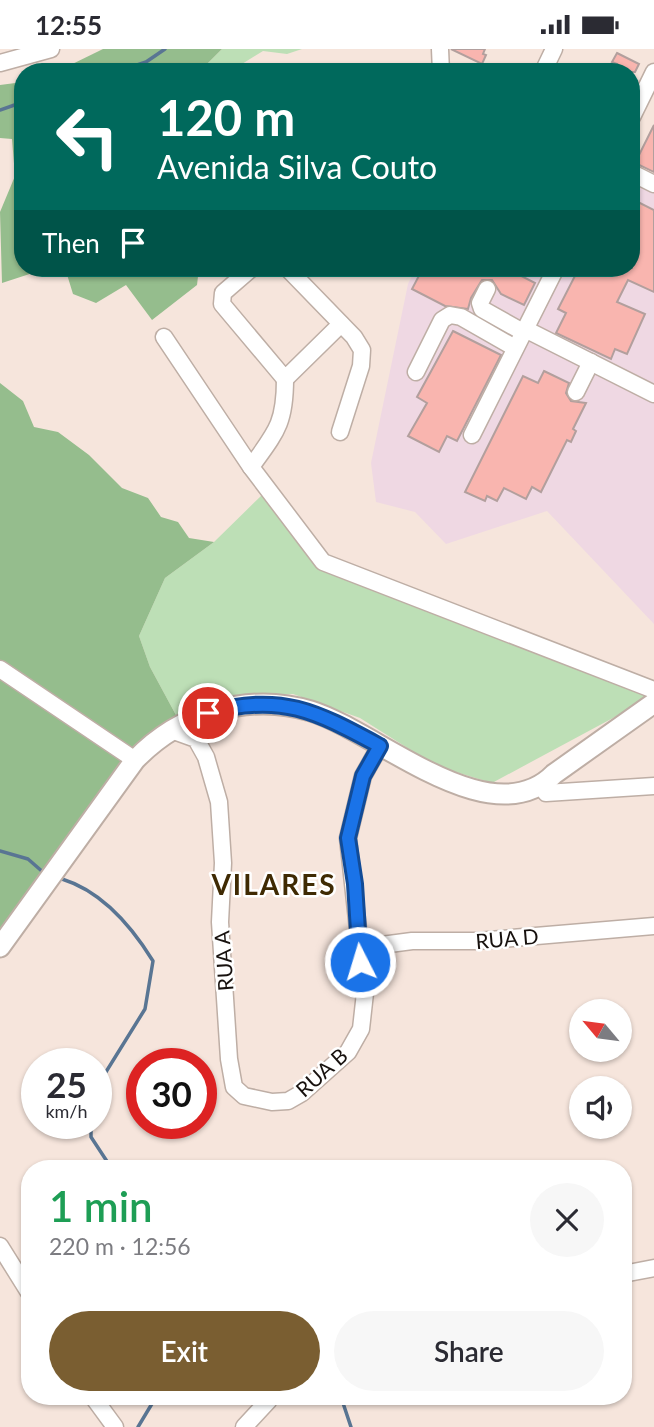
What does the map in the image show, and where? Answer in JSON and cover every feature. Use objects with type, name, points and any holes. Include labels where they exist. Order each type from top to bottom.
[{"type":"main road","points":[[0,947],[135,760],[171,730],[208,713],[228,707],[269,704],[314,712],[433,774],[473,789],[505,794],[541,787],[654,703]]},
{"type":"street","points":[[0,63],[51,49]]},
{"type":"street","points":[[640,101],[654,72]]},
{"type":"street","points":[[242,277],[223,293],[222,304],[285,379],[285,406],[279,428],[251,467]]},
{"type":"street","points":[[296,277],[354,337],[362,351],[361,366],[340,432]]},
{"type":"street","points":[[471,435],[551,277]]},
{"type":"street","points":[[487,289],[480,303],[482,309],[654,394]]},
{"type":"street","points":[[416,372],[442,320],[450,315],[461,317],[515,348]]},
{"type":"street","points":[[285,379],[341,324]]},
{"type":"street","points":[[164,337],[251,467],[323,562],[654,690]]},
{"type":"street","points":[[576,392],[591,362]]},
{"type":"street","points":[[0,669],[135,760]]},
{"type":"street","name":"RUA A","points":[[171,730],[196,739],[206,757],[219,802],[223,863],[220,922],[229,1059],[234,1087]]},
{"type":"street","points":[[359,948],[355,884],[348,838],[363,776],[380,746]]},
{"type":"street","points":[[541,787],[545,793],[654,786]]},
{"type":"street","name":"RUA D","points":[[359,948],[412,941],[477,941],[654,926]]},
{"type":"street","name":"RUA B","points":[[234,1087],[244,1097],[288,1101],[302,1093],[348,1052],[361,1028],[365,993],[359,948]]},
{"type":"street","points":[[0,1246],[21,1280]]},
{"type":"street","points":[[632,1272],[654,1268]]},
{"type":"street","points":[[99,1405],[115,1427]]},
{"type":"street","points":[[244,1427],[264,1405]]},
{"type":"shaded area","points":[[640,177],[654,184],[654,624],[547,511],[446,544],[415,512],[376,502],[371,463],[412,277],[640,277]]},
{"type":"green space","points":[[103,49],[222,49],[208,63],[74,63]]},
{"type":"green space","points":[[222,49],[302,49],[287,54],[263,51],[244,63],[208,63]]},
{"type":"green space","points":[[14,83],[14,164],[12,139],[0,138],[0,85]]},
{"type":"green space","points":[[14,178],[14,277],[20,277],[2,283],[0,212]]},
{"type":"green space","points":[[68,277],[198,277],[197,285],[152,320],[126,285],[96,303],[73,294]]},
{"type":"green space","points":[[0,383],[23,401],[34,427],[58,432],[89,455],[122,488],[148,498],[161,517],[178,522],[189,538],[214,542],[165,578],[139,636],[150,667],[177,717],[0,934]]},
{"type":"green space","points":[[263,494],[319,569],[652,697],[492,783],[436,766],[360,718],[293,694],[220,699],[177,717],[150,667],[139,636],[165,578],[214,542]]},
{"type":"building","points":[[451,49],[485,49],[483,54],[486,55],[480,63]]},
{"type":"building","points":[[617,53],[637,63],[614,63],[612,62]]},
{"type":"building","points":[[654,125],[654,172],[640,165],[640,153]]},
{"type":"building","points":[[640,203],[654,210],[654,292],[628,280],[617,302],[645,314],[627,354],[615,349],[611,359],[556,333],[566,313],[558,309],[574,277],[640,277]]},
{"type":"building","points":[[418,277],[523,277],[535,283],[524,305],[501,294],[492,280],[482,280],[468,309],[445,306],[412,289]]},
{"type":"building","points":[[453,331],[501,355],[457,441],[447,436],[439,452],[408,436],[427,403],[417,397]]},
{"type":"building","points":[[544,371],[569,383],[566,393],[571,401],[586,403],[573,429],[576,431],[571,442],[567,440],[541,492],[532,487],[526,499],[504,488],[497,501],[487,496],[485,501],[465,492],[523,376],[538,383]]},
{"type":"waterway","points":[[143,63],[165,49]]},
{"type":"waterway","points":[[0,110],[14,105]]},
{"type":"waterway","points":[[0,851],[28,859],[44,873]]},
{"type":"waterway","points":[[62,879],[90,892],[102,901],[125,923],[153,961],[145,1009],[112,1062]]},
{"type":"waterway","points":[[92,1139],[106,1160]]},
{"type":"waterway","points":[[138,1427],[151,1405]]},
{"type":"waterway","points":[[344,1405],[351,1427]]},
{"type":"district","name":"VILARES","points":[[274,884]]},
{"type":"route","points":[[208,713],[228,707],[250,705],[294,707],[314,712],[380,746],[363,776],[348,838],[355,884],[360,962]]}]
